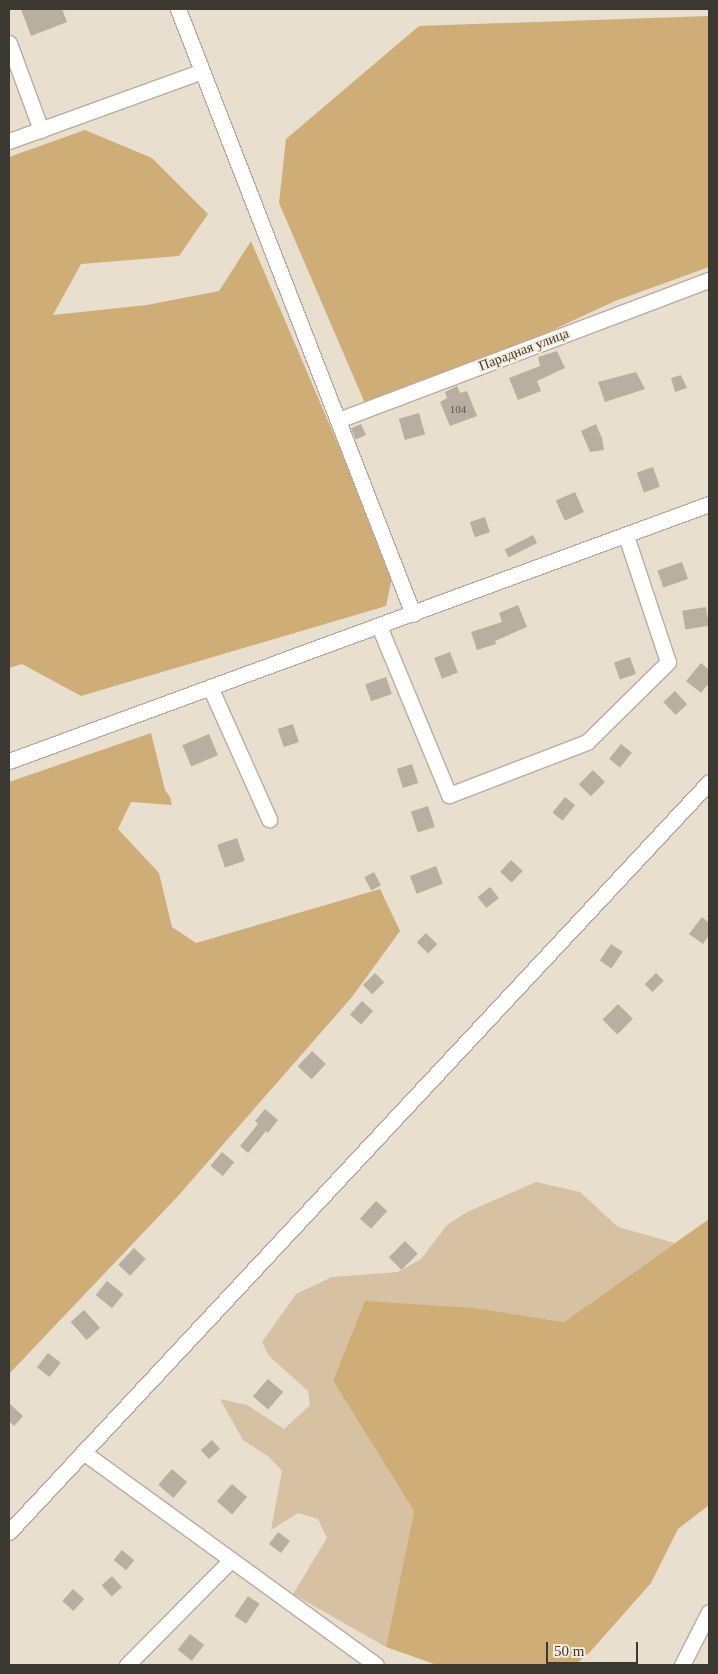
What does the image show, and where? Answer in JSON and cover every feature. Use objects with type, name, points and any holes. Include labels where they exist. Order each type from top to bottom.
[{"type":"street","points":[[178,9],[413,614]]},
{"type":"street","points":[[9,43],[40,130]]},
{"type":"street","points":[[9,141],[202,71]]},
{"type":"street","name":"Парадная улица","points":[[338,420],[709,280]]},
{"type":"street","points":[[9,761],[709,504]]},
{"type":"street","points":[[379,626],[449,795],[587,742],[668,662],[626,536]]},
{"type":"street","points":[[210,687],[269,819]]},
{"type":"street","points":[[9,1532],[709,782]]},
{"type":"street","points":[[83,1452],[376,1665]]},
{"type":"street","points":[[127,1665],[231,1560]]},
{"type":"street","points":[[682,1665],[709,1612]]},
{"type":"shaded area","points":[[709,16],[709,267],[615,301],[370,415],[279,203],[286,139],[419,26]]},
{"type":"shaded area","points":[[85,130],[152,158],[208,214],[179,256],[81,264],[53,315],[147,305],[219,291],[251,241],[393,573],[386,606],[81,696],[22,664],[9,668],[9,157]]},
{"type":"shaded area","points":[[151,733],[165,790],[170,797],[172,805],[131,802],[118,829],[159,873],[172,927],[196,943],[380,889],[400,931],[352,997],[178,1196],[9,1374],[9,782]]},
{"type":"shaded area","points":[[536,1182],[580,1192],[618,1227],[675,1243],[564,1322],[475,1308],[333,1381],[414,1511],[386,1647],[293,1594],[327,1538],[318,1519],[298,1513],[271,1530],[282,1471],[269,1457],[243,1440],[220,1399],[247,1405],[284,1429],[310,1405],[308,1391],[269,1356],[262,1342],[296,1294],[332,1277],[398,1272],[421,1259],[447,1225],[467,1212]]},
{"type":"shaded area","points":[[709,1219],[709,1505],[678,1529],[651,1583],[590,1652],[575,1665],[437,1665],[386,1647],[414,1511],[333,1381],[365,1301],[475,1308],[564,1322]]},
{"type":"building","points":[[21,9],[62,9],[67,22],[31,36]]},
{"type":"building","points":[[557,351],[565,368],[537,381],[541,391],[518,400],[509,378],[540,366],[538,357]]},
{"type":"building","points":[[636,372],[645,389],[605,402],[598,382]]},
{"type":"building","points":[[681,375],[687,388],[675,392],[671,378]]},
{"type":"building","points":[[457,386],[460,393],[467,391],[477,416],[450,426],[440,402],[447,398],[445,392]]},
{"type":"building","points":[[419,413],[425,434],[405,440],[399,419]]},
{"type":"building","points":[[361,424],[366,435],[356,439],[351,428]]},
{"type":"building","points":[[596,424],[602,438],[604,450],[590,452],[581,431]]},
{"type":"building","points":[[653,467],[660,487],[644,492],[637,473]]},
{"type":"building","points":[[575,492],[584,512],[565,521],[556,501]]},
{"type":"building","points":[[485,517],[490,532],[475,537],[470,522]]},
{"type":"building","points":[[533,535],[537,543],[509,558],[504,550]]},
{"type":"building","points":[[682,562],[688,579],[663,587],[657,570]]},
{"type":"building","points":[[518,605],[527,627],[495,641],[496,644],[477,650],[471,632],[502,622],[499,613]]},
{"type":"building","points":[[706,607],[709,626],[685,630],[682,611]]},
{"type":"building","points":[[450,652],[458,673],[442,679],[434,658]]},
{"type":"building","points":[[630,657],[636,674],[620,680],[614,663]]},
{"type":"building","points":[[701,663],[709,670],[709,683],[701,693],[686,681]]},
{"type":"building","points":[[386,677],[392,694],[371,701],[365,684]]},
{"type":"building","points":[[675,691],[687,704],[676,715],[663,702]]},
{"type":"building","points":[[293,724],[299,742],[284,747],[278,729]]},
{"type":"building","points":[[209,734],[218,755],[191,767],[182,745]]},
{"type":"building","points":[[621,744],[632,753],[620,768],[609,759]]},
{"type":"building","points":[[412,764],[418,783],[403,788],[397,769]]},
{"type":"building","points":[[593,770],[605,782],[591,796],[579,784]]},
{"type":"building","points":[[565,797],[575,805],[563,821],[552,813]]},
{"type":"building","points":[[428,806],[435,827],[418,832],[411,812]]},
{"type":"building","points":[[237,838],[245,861],[225,868],[217,845]]},
{"type":"building","points":[[511,860],[523,871],[512,883],[500,872]]},
{"type":"building","points":[[436,866],[443,884],[417,894],[410,876]]},
{"type":"building","points":[[374,872],[381,885],[371,890],[364,877]]},
{"type":"building","points":[[490,887],[499,898],[486,908],[478,897]]},
{"type":"building","points":[[702,917],[709,923],[709,935],[703,944],[689,934]]},
{"type":"building","points":[[426,933],[437,944],[428,954],[417,942]]},
{"type":"building","points":[[611,944],[623,952],[611,968],[600,961]]},
{"type":"building","points":[[375,973],[384,982],[372,994],[363,985]]},
{"type":"building","points":[[656,973],[664,981],[652,992],[645,984]]},
{"type":"building","points":[[362,1001],[373,1011],[361,1024],[350,1014]]},
{"type":"building","points":[[618,1004],[633,1019],[617,1034],[602,1020]]},
{"type":"building","points":[[312,1051],[326,1064],[312,1079],[298,1066]]},
{"type":"building","points":[[265,1109],[278,1120],[248,1153],[240,1146],[258,1124],[255,1121]]},
{"type":"building","points":[[222,1152],[234,1162],[223,1176],[210,1166]]},
{"type":"building","points":[[376,1201],[387,1211],[371,1229],[360,1219]]},
{"type":"building","points":[[405,1241],[418,1254],[401,1270],[389,1257]]},
{"type":"building","points":[[134,1248],[146,1259],[130,1276],[118,1265]]},
{"type":"building","points":[[107,1281],[123,1294],[112,1308],[96,1295]]},
{"type":"building","points":[[84,1310],[100,1328],[87,1340],[71,1322]]},
{"type":"building","points":[[48,1353],[61,1363],[50,1377],[37,1367]]},
{"type":"building","points":[[268,1379],[283,1392],[268,1409],[253,1396]]},
{"type":"building","points":[[9,1403],[23,1416],[14,1426],[9,1421]]},
{"type":"building","points":[[212,1440],[220,1449],[209,1459],[201,1450]]},
{"type":"building","points":[[172,1469],[187,1482],[173,1498],[158,1485]]},
{"type":"building","points":[[232,1484],[247,1497],[232,1514],[217,1501]]},
{"type":"building","points":[[278,1532],[290,1541],[281,1553],[269,1544]]},
{"type":"building","points":[[122,1550],[134,1560],[126,1570],[114,1560]]},
{"type":"building","points":[[112,1576],[122,1587],[112,1597],[102,1585]]},
{"type":"building","points":[[73,1589],[84,1599],[73,1611],[62,1601]]},
{"type":"building","points":[[248,1596],[260,1604],[246,1624],[235,1616]]},
{"type":"building","points":[[190,1634],[204,1645],[192,1661],[178,1650]]}]
